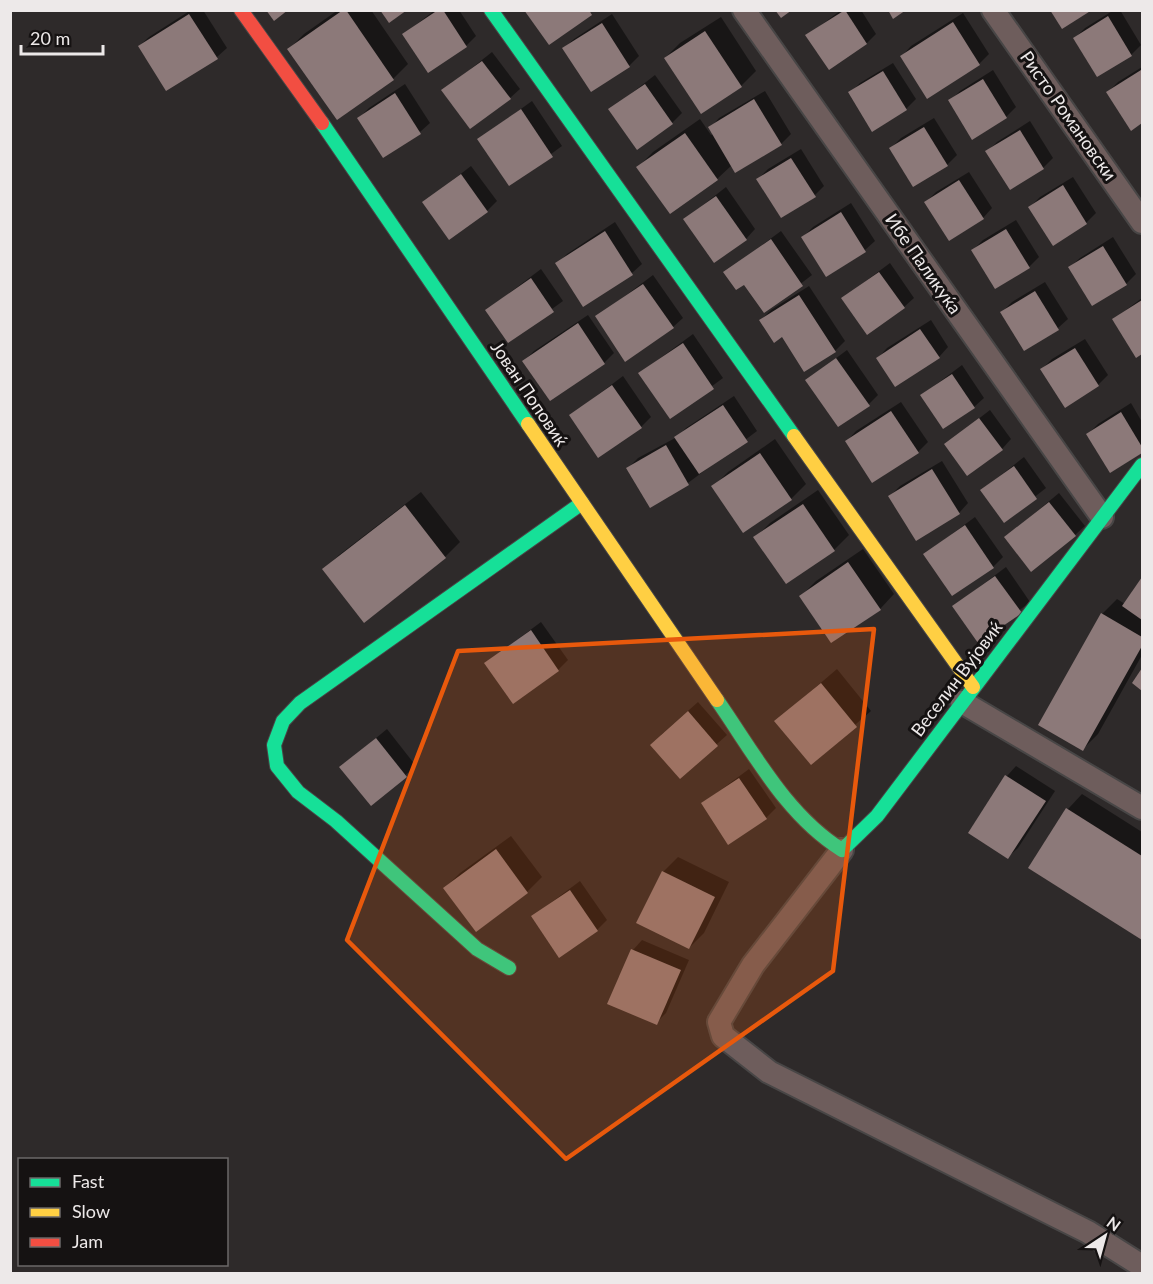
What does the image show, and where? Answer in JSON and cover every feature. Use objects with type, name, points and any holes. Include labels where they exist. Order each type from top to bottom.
[{"type":"street","name":"Јован Поповиќ","points":[[240,10],[320,121],[786,800],[823,838],[842,850]]},
{"type":"street","points":[[491,10],[968,694],[1143,808]]},
{"type":"street","name":"Ибе Паликуќа","points":[[744,10],[1102,517]]},
{"type":"street","name":"Ристо Романовски","points":[[993,10],[1143,222]]},
{"type":"street","name":"Веселин Вујовиќ","points":[[842,850],[877,816],[1143,465]]},
{"type":"street","points":[[509,968],[477,949],[336,821],[298,792],[277,766],[274,745],[283,721],[300,703],[582,503]]},
{"type":"street","points":[[842,850],[753,965],[719,1022],[723,1036],[769,1072],[1088,1232],[1143,1266]]},
{"type":"highlighted area","points":[[874,629],[833,971],[566,1159],[347,940],[458,651]]},
{"type":"building","points":[[266,10],[288,10],[274,21]]},
{"type":"building","points":[[346,10],[394,80],[337,120],[287,49]]},
{"type":"building","points":[[380,10],[407,10],[389,23]]},
{"type":"building","points":[[438,10],[443,10],[467,47],[428,73],[402,34]]},
{"type":"building","points":[[524,10],[589,10],[592,15],[549,45]]},
{"type":"building","points":[[775,10],[792,10],[781,18]]},
{"type":"building","points":[[845,10],[867,44],[829,70],[805,35]]},
{"type":"building","points":[[888,10],[906,10],[893,19]]},
{"type":"building","points":[[1050,10],[1092,10],[1062,29]]},
{"type":"building","points":[[189,14],[218,59],[166,91],[138,46]]},
{"type":"building","points":[[1108,16],[1132,56],[1097,77],[1073,38]]},
{"type":"building","points":[[953,22],[980,65],[927,99],[900,56]]},
{"type":"building","points":[[602,23],[630,67],[591,92],[562,48]]},
{"type":"building","points":[[705,31],[742,87],[701,114],[664,58]]},
{"type":"building","points":[[482,61],[511,99],[470,129],[441,90]]},
{"type":"building","points":[[1141,70],[1142,123],[1131,131],[1106,92]]},
{"type":"building","points":[[883,71],[907,110],[872,132],[848,92]]},
{"type":"building","points":[[983,79],[1007,118],[972,140],[948,100]]},
{"type":"building","points":[[645,84],[673,124],[637,150],[608,109]]},
{"type":"building","points":[[395,93],[421,134],[383,158],[357,118]]},
{"type":"building","points":[[754,99],[782,145],[735,173],[708,127]]},
{"type":"building","points":[[521,109],[553,157],[509,186],[477,139]]},
{"type":"building","points":[[924,127],[948,166],[913,187],[889,148]]},
{"type":"building","points":[[1020,130],[1044,169],[1010,190],[985,151]]},
{"type":"building","points":[[685,133],[718,180],[670,214],[636,167]]},
{"type":"building","points":[[791,158],[816,197],[781,218],[756,179]]},
{"type":"building","points":[[461,174],[488,212],[449,240],[422,202]]},
{"type":"building","points":[[959,180],[984,219],[949,241],[924,202]]},
{"type":"building","points":[[1063,185],[1087,224],[1053,246],[1028,207]]},
{"type":"building","points":[[716,196],[747,240],[714,263],[683,219]]},
{"type":"building","points":[[841,212],[866,252],[826,277],[801,237]]},
{"type":"building","points":[[1006,229],[1030,268],[995,289],[971,250]]},
{"type":"building","points":[[605,231],[633,275],[583,307],[555,263]]},
{"type":"building","points":[[771,239],[803,286],[764,313],[744,285],[736,290],[723,272]]},
{"type":"building","points":[[1103,246],[1127,285],[1092,306],[1068,267]]},
{"type":"building","points":[[879,272],[905,308],[867,335],[841,298]]},
{"type":"building","points":[[531,278],[554,312],[508,343],[485,310]]},
{"type":"building","points":[[643,284],[674,328],[625,362],[595,316]]},
{"type":"building","points":[[1035,291],[1059,330],[1024,351],[1000,312]]},
{"type":"building","points":[[799,295],[836,352],[804,372],[782,337],[774,343],[759,320]]},
{"type":"building","points":[[1142,300],[1142,354],[1136,358],[1112,319]]},
{"type":"building","points":[[578,323],[605,364],[550,401],[522,361]]},
{"type":"building","points":[[920,329],[940,358],[895,387],[876,358]]},
{"type":"building","points":[[683,343],[714,389],[670,419],[638,373]]},
{"type":"building","points":[[1075,348],[1099,386],[1065,408],[1040,369]]},
{"type":"building","points":[[836,358],[870,406],[838,427],[805,380]]},
{"type":"building","points":[[952,374],[975,408],[943,429],[920,395]]},
{"type":"building","points":[[612,385],[642,428],[598,458],[569,415]]},
{"type":"building","points":[[723,405],[748,442],[699,474],[674,437]]},
{"type":"building","points":[[891,411],[919,453],[872,483],[845,441]]},
{"type":"building","points":[[1121,412],[1142,447],[1142,453],[1110,473],[1086,434]]},
{"type":"building","points":[[979,418],[1003,450],[967,476],[944,444]]},
{"type":"building","points":[[666,445],[689,485],[650,508],[626,468]]},
{"type":"building","points":[[760,453],[792,500],[743,533],[711,486]]},
{"type":"building","points":[[1014,466],[1037,499],[1004,523],[980,490]]},
{"type":"building","points":[[932,469],[960,514],[916,541],[888,496]]},
{"type":"building","points":[[1049,502],[1076,536],[1031,572],[1004,537]]},
{"type":"building","points":[[803,504],[835,551],[786,584],[753,537]]},
{"type":"building","points":[[405,505],[446,558],[364,623],[322,569]]},
{"type":"building","points":[[965,525],[994,568],[952,596],[923,554]]},
{"type":"building","points":[[848,562],[881,610],[831,643],[799,596]]},
{"type":"building","points":[[995,576],[1022,613],[978,643],[952,606]]},
{"type":"building","points":[[1142,577],[1142,620],[1122,606]]},
{"type":"building","points":[[1101,613],[1142,637],[1142,646],[1083,751],[1038,725]]},
{"type":"building","points":[[531,630],[559,671],[513,704],[484,663]]},
{"type":"building","points":[[1142,668],[1142,691],[1132,683]]},
{"type":"building","points":[[821,683],[857,727],[811,765],[774,721]]},
{"type":"building","points":[[688,711],[718,746],[680,779],[650,745]]},
{"type":"building","points":[[376,738],[407,777],[371,806],[339,767]]},
{"type":"building","points":[[1005,775],[1046,801],[1008,859],[968,833]]},
{"type":"building","points":[[739,778],[767,819],[728,845],[701,803]]},
{"type":"building","points":[[1066,808],[1142,856],[1142,940],[1028,868]]},
{"type":"building","points":[[496,849],[528,893],[476,932],[443,888]]},
{"type":"building","points":[[662,871],[715,897],[689,949],[636,923]]},
{"type":"building","points":[[570,890],[598,931],[559,958],[531,916]]},
{"type":"building","points":[[631,949],[681,970],[657,1025],[607,1004]]},
{"type":"traffic: fast","points":[[491,10],[794,436]]},
{"type":"traffic: fast","points":[[322,123],[528,424]]},
{"type":"traffic: fast","points":[[717,700],[772,782],[804,819],[842,850],[877,816],[1142,465]]},
{"type":"traffic: fast","points":[[509,968],[477,949],[336,821],[298,792],[277,766],[274,745],[283,721],[300,703],[582,503]]},
{"type":"traffic: slow","points":[[528,424],[717,700]]},
{"type":"traffic: slow","points":[[794,436],[973,687]]},
{"type":"traffic: jam","points":[[241,10],[322,123]]}]
